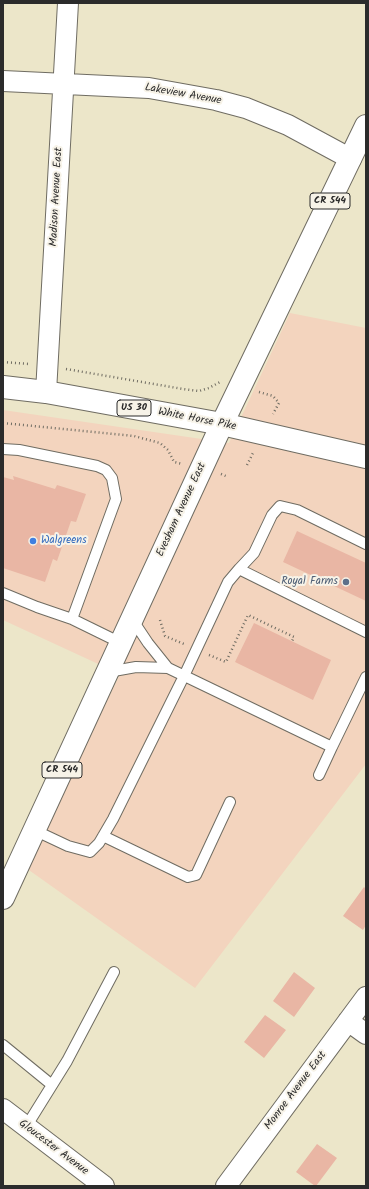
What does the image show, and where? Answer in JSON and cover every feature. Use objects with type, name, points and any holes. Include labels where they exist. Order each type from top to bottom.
[{"type":"main road","name":"Evesham Avenue East","points":[[3,898],[222,424],[366,126]]},
{"type":"main road","name":"White Horse Pike","points":[[3,386],[46,392],[222,424],[366,457]]},
{"type":"street","name":"Madison Avenue East","points":[[46,392],[68,3]]},
{"type":"street","name":"Lakeview Avenue","points":[[3,81],[149,88],[216,100],[246,108],[288,125],[350,159]]},
{"type":"street","name":"Monroe Avenue East","points":[[226,1186],[366,997]]},
{"type":"street","points":[[348,1021],[366,1034]]},
{"type":"street","name":"Gloucester Avenue","points":[[3,1109],[104,1186]]},
{"type":"lane","points":[[3,450],[19,450],[97,466],[106,470],[112,478],[116,498],[72,619]]},
{"type":"lane","points":[[34,830],[68,846],[90,852],[103,836],[113,819],[184,676],[228,582],[254,553],[272,515],[280,506],[297,510],[366,544]]},
{"type":"lane","points":[[239,569],[366,632]]},
{"type":"lane","points":[[3,593],[72,619],[121,643]]},
{"type":"lane","points":[[132,619],[148,643],[168,668]]},
{"type":"lane","points":[[107,672],[136,667],[168,668],[332,746]]},
{"type":"lane","points":[[319,775],[366,677]]},
{"type":"lane","points":[[103,836],[188,877],[196,875],[230,802]]},
{"type":"lane","points":[[26,1127],[67,1061],[114,972]]},
{"type":"lane","points":[[3,1045],[52,1085]]},
{"type":"path","points":[[3,362],[48,366],[182,389],[199,390],[209,388],[221,382],[273,396],[279,403],[247,465]]},
{"type":"path","points":[[3,423],[134,436],[160,443],[168,450],[174,462],[202,468],[228,477]]},
{"type":"path","points":[[160,620],[165,636],[226,662],[248,615],[294,637],[292,641]]},
{"type":"shaded area","points":[[290,313],[366,328],[366,764],[195,988],[26,868],[120,674],[3,620],[3,410],[229,443]]},
{"type":"building","name":"Walgreens","points":[[13,476],[55,489],[57,485],[86,494],[76,522],[71,521],[57,561],[53,559],[45,582],[3,568],[3,477],[14,480]]},
{"type":"building","name":"Royal Farms","points":[[297,531],[366,563],[366,601],[283,562]]},
{"type":"building","points":[[254,623],[331,660],[313,700],[235,662]]},
{"type":"building","points":[[364,887],[366,889],[366,925],[363,930],[343,916]]},
{"type":"building","points":[[294,972],[315,988],[294,1017],[273,1001]]},
{"type":"building","points":[[265,1015],[286,1030],[264,1058],[244,1042]]},
{"type":"building","points":[[317,1144],[337,1158],[315,1186],[296,1172]]},
{"type":"place","name":"Walgreens","points":[[33,541]]},
{"type":"place","name":"Royal Farms","points":[[346,582]]}]
